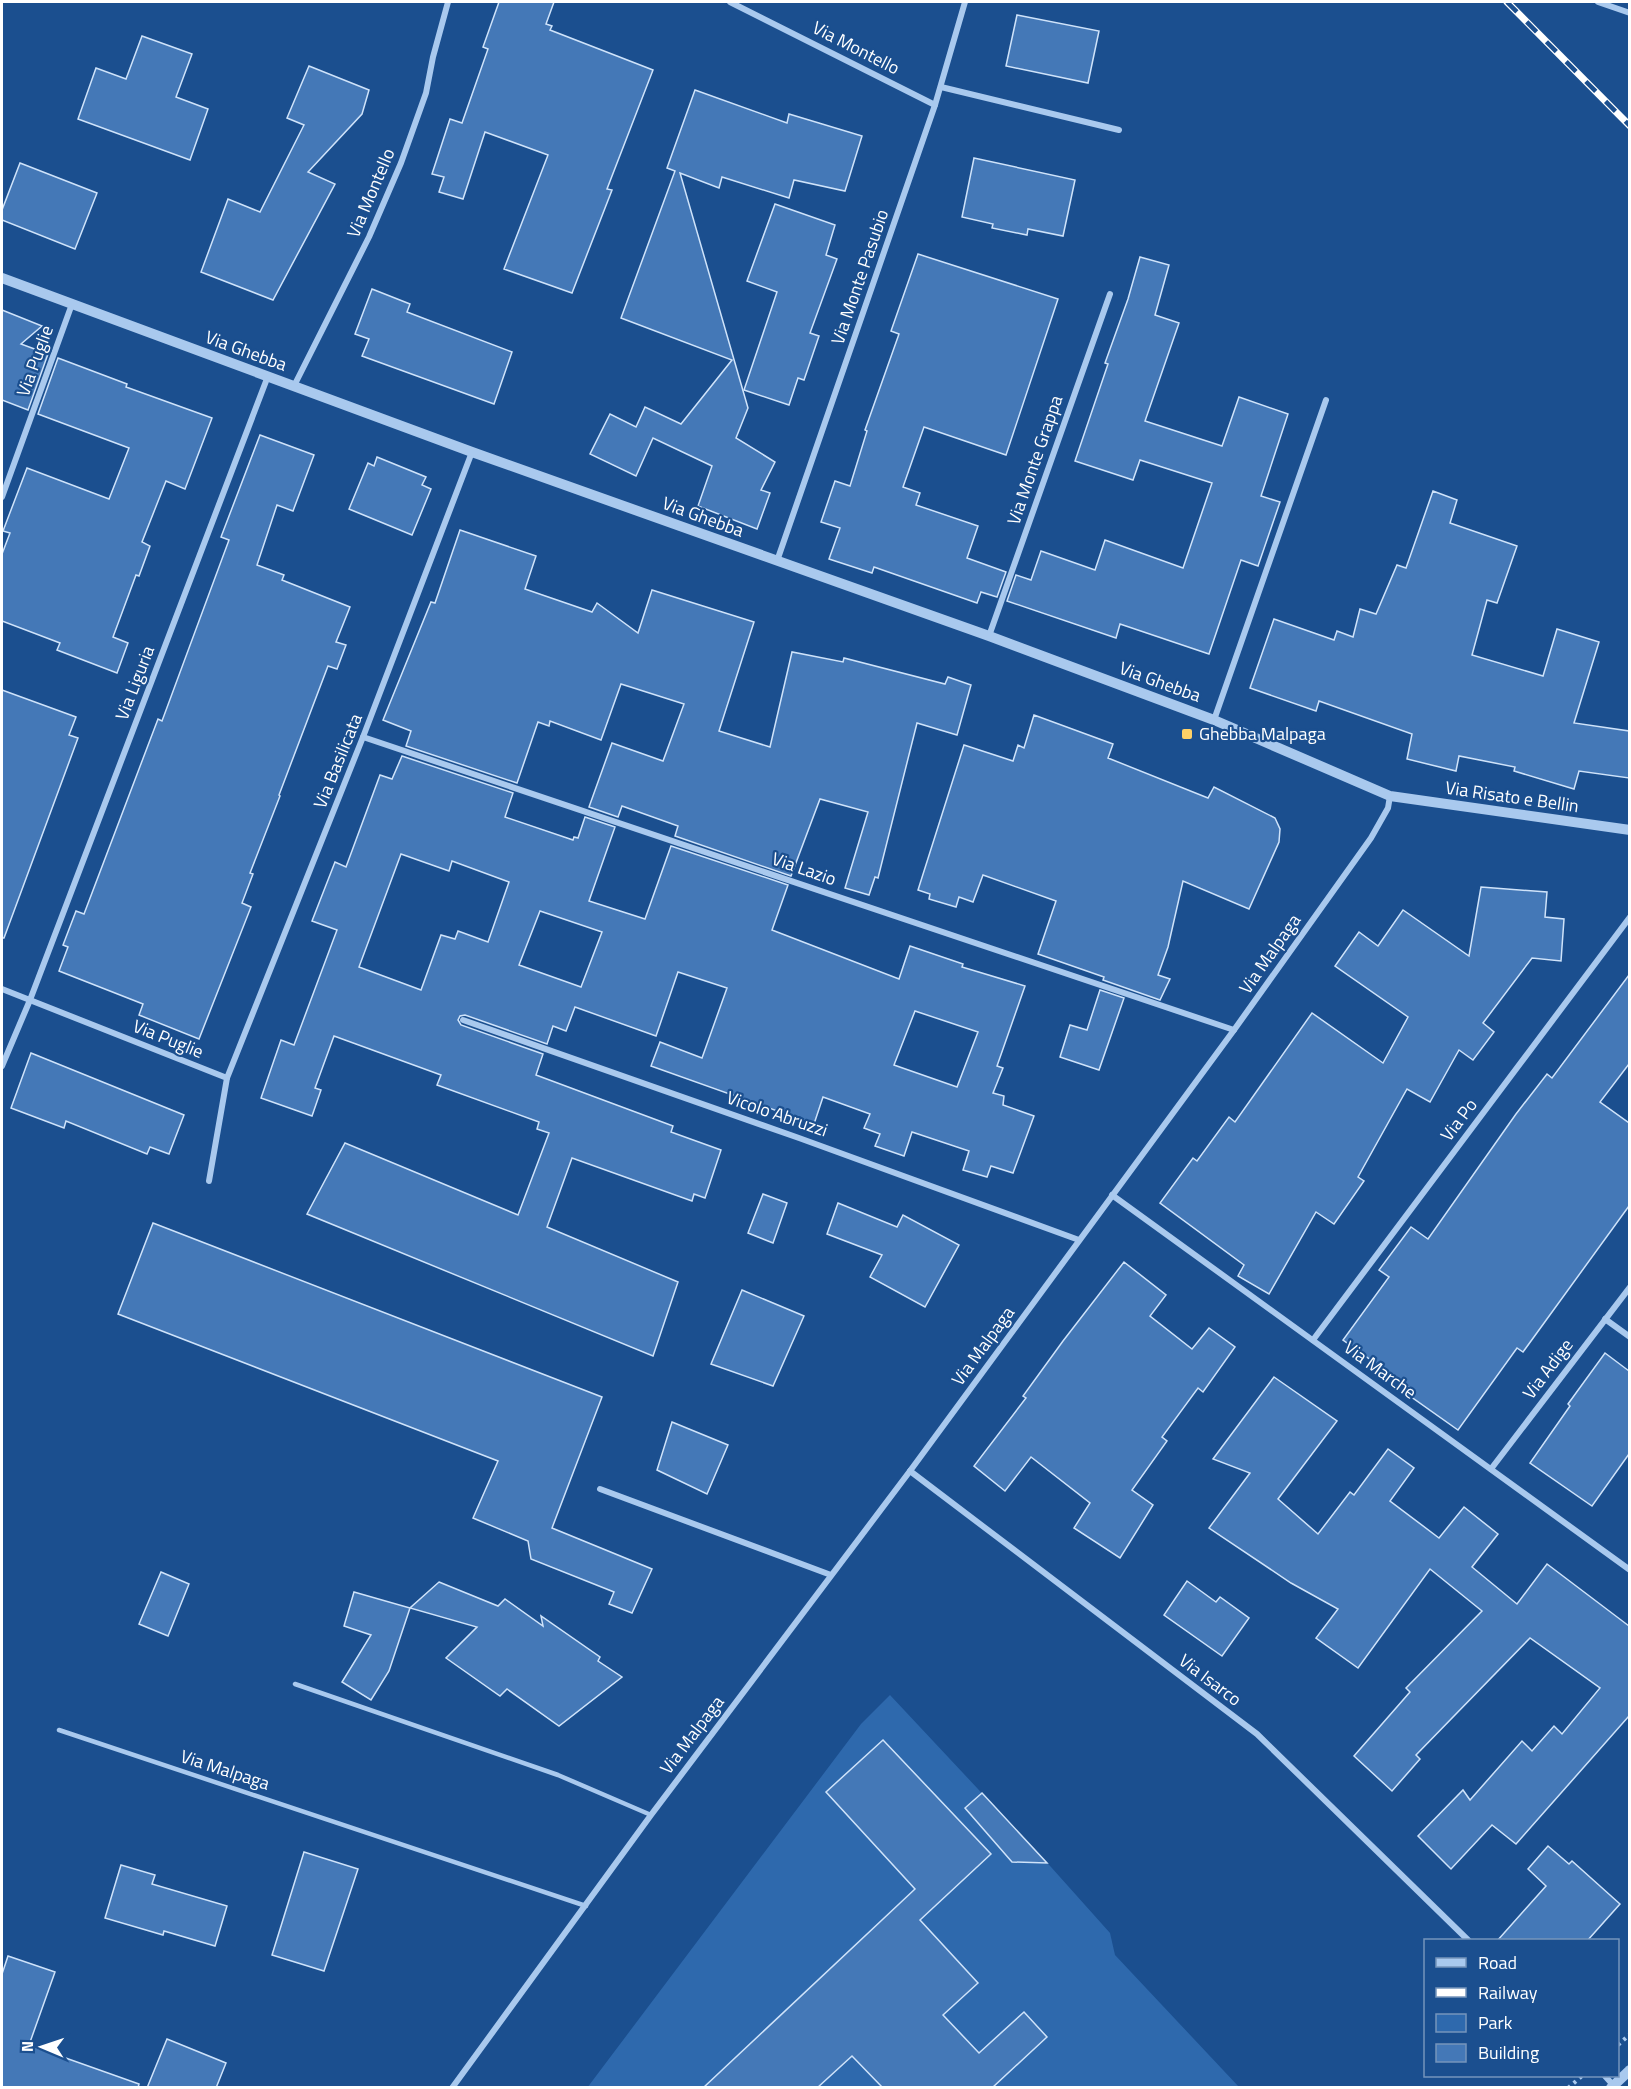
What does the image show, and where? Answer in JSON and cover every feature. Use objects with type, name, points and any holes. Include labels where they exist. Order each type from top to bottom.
[{"type":"street","name":"Via Montello","points":[[294,386],[369,237],[401,163],[426,93],[448,2]]},
{"type":"street","name":"Via Montello","points":[[730,2],[935,105]]},
{"type":"street","name":"Via Monte Pasubio","points":[[777,561],[935,105],[965,2]]},
{"type":"street","points":[[1598,2],[1629,13]]},
{"type":"street","points":[[941,87],[1119,130]]},
{"type":"street","name":"Via Ghebba","points":[[2,278],[472,452],[989,636],[1214,720],[1390,796]]},
{"type":"street","name":"Via Monte Grappa","points":[[989,636],[1110,294]]},
{"type":"street","name":"Via Puglie","points":[[2,497],[72,304]]},
{"type":"street","name":"Via Liguria","points":[[2,1066],[30,1000],[268,376]]},
{"type":"street","points":[[1214,720],[1326,400]]},
{"type":"street","name":"Via Basilicata","points":[[227,1078],[363,737],[472,452]]},
{"type":"street","name":"Via Lazio","points":[[363,737],[1234,1030]]},
{"type":"street","name":"Via Risato e Bellin","points":[[1390,796],[1629,830]]},
{"type":"street","name":"Via Malpaga","points":[[452,2088],[651,1815],[910,1471],[1234,1030],[1371,838],[1388,808],[1390,796]]},
{"type":"street","name":"Via Po","points":[[1313,1340],[1629,917]]},
{"type":"street","name":"Via Puglie","points":[[2,989],[227,1078]]},
{"type":"street","name":"Vicolo Abruzzi","points":[[463,1020],[799,1138],[1079,1240]]},
{"type":"street","points":[[209,1181],[227,1078]]},
{"type":"street","name":"Via Marche","points":[[1112,1195],[1629,1570]]},
{"type":"street","name":"Via Adige","points":[[1491,1469],[1629,1287]]},
{"type":"street","points":[[1605,1319],[1629,1337]]},
{"type":"street","name":"Via Isarco","points":[[910,1471],[1257,1734],[1466,1939]]},
{"type":"street","points":[[600,1489],[831,1575]]},
{"type":"street","points":[[1612,2086],[1629,2070]]},
{"type":"lane","points":[[294,1684],[558,1775],[651,1815]]},
{"type":"lane","name":"Via Malpaga","points":[[59,1731],[586,1906]]},
{"type":"path","points":[[1568,2088],[1581,2077]]},
{"type":"green space","points":[[890,1695],[1110,1933],[1115,1955],[1239,2087],[587,2088],[861,1724]]},
{"type":"building","points":[[499,2],[554,2],[546,24],[552,26],[550,30],[653,70],[607,189],[612,190],[572,293],[504,269],[548,155],[485,132],[463,199],[439,192],[444,177],[432,174],[450,119],[462,123],[488,49],[483,47]]},
{"type":"building","points":[[1017,15],[1099,31],[1088,83],[1006,66]]},
{"type":"building","points":[[142,36],[192,54],[176,97],[208,109],[190,160],[78,119],[96,68],[126,79]]},
{"type":"building","points":[[309,66],[369,90],[362,114],[308,172],[335,184],[273,300],[201,272],[228,199],[260,212],[304,125],[287,118]]},
{"type":"building","points":[[695,90],[787,123],[789,114],[862,136],[845,191],[794,180],[789,198],[722,177],[719,188],[680,173],[748,408],[736,438],[775,462],[761,490],[770,493],[757,529],[698,506],[712,466],[653,438],[636,476],[590,454],[610,414],[636,427],[645,407],[681,424],[732,360],[621,318],[675,171],[667,168]]},
{"type":"building","points":[[974,158],[1075,180],[1063,236],[1028,229],[1027,235],[992,228],[993,224],[962,217]]},
{"type":"building","points":[[20,163],[97,193],[75,249],[2,220],[2,210]]},
{"type":"building","points":[[775,204],[835,225],[826,255],[837,259],[810,333],[819,336],[804,380],[798,378],[789,405],[744,390],[777,292],[747,281]]},
{"type":"building","points":[[918,254],[1058,299],[1006,455],[924,427],[903,487],[920,493],[916,505],[978,526],[967,558],[1006,572],[997,597],[981,592],[977,603],[874,567],[872,573],[829,559],[840,528],[821,522],[835,481],[850,486],[867,431],[865,430],[899,334],[891,331]]},
{"type":"building","points":[[1140,257],[1169,265],[1155,315],[1179,323],[1145,421],[1222,446],[1239,397],[1288,414],[1261,496],[1280,502],[1258,566],[1241,560],[1209,654],[1120,624],[1116,638],[1007,601],[1016,575],[1031,580],[1041,551],[1095,570],[1105,540],[1183,568],[1212,483],[1140,460],[1133,480],[1075,461],[1108,364],[1105,363]]},
{"type":"building","points":[[372,289],[410,304],[407,312],[512,352],[494,404],[362,356],[369,339],[355,334]]},
{"type":"building","points":[[2,310],[42,326],[21,344],[48,354],[28,410],[2,400]]},
{"type":"building","points":[[58,358],[127,384],[126,387],[212,418],[185,489],[166,481],[142,542],[150,546],[139,576],[136,575],[113,637],[128,643],[117,673],[57,650],[60,643],[2,621],[2,554],[10,533],[3,531],[27,468],[109,499],[129,448],[38,414]]},
{"type":"building","points":[[260,435],[314,455],[293,511],[277,505],[257,565],[284,575],[282,580],[350,607],[336,642],[346,645],[337,669],[328,666],[279,795],[250,873],[253,874],[242,903],[251,907],[199,1039],[139,1015],[143,1004],[59,971],[68,947],[63,945],[76,911],[84,914],[158,719],[162,721],[229,540],[221,537]]},
{"type":"building","points":[[377,457],[426,477],[422,485],[431,489],[412,535],[349,509],[368,463],[374,466]]},
{"type":"building","points":[[1433,491],[1457,500],[1450,523],[1517,546],[1497,603],[1487,600],[1472,655],[1543,676],[1557,629],[1599,642],[1574,723],[1629,731],[1629,778],[1579,771],[1574,789],[1514,771],[1515,767],[1459,756],[1456,771],[1407,759],[1412,734],[1319,701],[1316,711],[1250,688],[1274,619],[1334,640],[1337,631],[1353,637],[1360,609],[1376,614],[1397,565],[1406,568]]},
{"type":"building","points":[[460,530],[536,556],[525,589],[592,612],[597,603],[638,633],[652,590],[754,622],[719,731],[770,747],[792,652],[843,662],[844,658],[945,684],[948,677],[971,685],[957,735],[917,723],[878,878],[875,877],[869,895],[845,888],[868,812],[820,799],[791,876],[675,836],[678,826],[622,806],[618,817],[589,807],[612,743],[663,761],[684,704],[621,684],[601,740],[550,721],[549,726],[538,722],[517,783],[406,746],[411,731],[383,720],[431,602],[435,603]]},
{"type":"building","points":[[2,690],[76,717],[69,735],[78,738],[4,938],[2,938]]},
{"type":"building","points":[[1034,715],[1113,744],[1108,758],[1208,798],[1214,787],[1275,818],[1280,829],[1279,842],[1249,909],[1183,881],[1168,947],[1158,975],[1170,979],[1160,1000],[1038,954],[1056,901],[983,875],[973,902],[959,897],[956,907],[929,899],[930,894],[918,890],[964,745],[1013,761],[1018,745],[1024,748]]},
{"type":"building","points":[[402,756],[513,793],[505,817],[573,840],[574,837],[578,838],[585,817],[615,827],[589,901],[645,919],[671,846],[788,885],[772,930],[899,979],[910,946],[963,964],[962,967],[1025,986],[997,1066],[1003,1068],[993,1093],[1004,1096],[1003,1105],[1034,1116],[1013,1173],[991,1166],[987,1177],[963,1170],[969,1151],[912,1132],[904,1156],[875,1146],[880,1134],[864,1128],[870,1114],[823,1097],[814,1124],[651,1066],[660,1042],[702,1058],[727,988],[678,972],[656,1036],[575,1007],[566,1031],[553,1026],[547,1044],[465,1015],[460,1016],[458,1020],[461,1025],[543,1054],[536,1075],[673,1126],[671,1132],[721,1150],[705,1198],[694,1194],[692,1201],[572,1158],[547,1227],[678,1282],[653,1356],[307,1214],[345,1143],[518,1215],[549,1133],[537,1129],[539,1122],[437,1085],[441,1075],[334,1036],[315,1088],[321,1090],[312,1116],[261,1098],[281,1040],[294,1045],[337,930],[312,921],[335,862],[346,867],[380,775],[392,779]],"holes":[[[401,854],[449,871],[452,861],[509,882],[488,942],[458,931],[455,939],[441,935],[421,990],[359,967]],[[540,911],[602,932],[581,987],[519,965]],[[915,1011],[978,1032],[957,1087],[894,1065]]]},
{"type":"building","points":[[1481,887],[1547,892],[1545,917],[1564,919],[1561,961],[1532,958],[1483,1023],[1494,1032],[1473,1060],[1459,1050],[1430,1102],[1407,1089],[1358,1177],[1364,1181],[1334,1224],[1316,1212],[1269,1294],[1238,1276],[1244,1265],[1160,1203],[1193,1158],[1197,1161],[1229,1117],[1235,1122],[1312,1013],[1383,1063],[1408,1017],[1335,966],[1359,932],[1378,946],[1403,910],[1469,956]]},
{"type":"building","points":[[1629,975],[1629,1064],[1600,1102],[1629,1123],[1629,1206],[1523,1352],[1517,1348],[1458,1430],[1410,1396],[1414,1391],[1343,1340],[1389,1277],[1379,1270],[1411,1227],[1428,1239],[1516,1114],[1547,1074],[1552,1078]]},
{"type":"building","points":[[1100,990],[1124,998],[1099,1070],[1060,1057],[1070,1025],[1087,1030]]},
{"type":"building","points":[[31,1053],[184,1115],[169,1154],[150,1147],[147,1154],[66,1121],[64,1128],[11,1108]]},
{"type":"building","points":[[763,1194],[787,1203],[773,1243],[748,1233]]},
{"type":"building","points":[[838,1203],[897,1227],[903,1215],[959,1245],[925,1307],[870,1277],[882,1255],[827,1234]]},
{"type":"building","points":[[153,1223],[602,1397],[552,1528],[652,1569],[632,1613],[609,1604],[614,1592],[531,1559],[528,1541],[473,1518],[498,1461],[118,1314]]},
{"type":"building","points":[[1124,1262],[1166,1295],[1150,1316],[1192,1349],[1209,1328],[1235,1347],[1203,1392],[1198,1388],[1162,1437],[1167,1441],[1132,1490],[1153,1505],[1120,1558],[1074,1528],[1090,1503],[1031,1457],[1005,1491],[974,1466],[1026,1398],[1023,1396],[1063,1341]]},
{"type":"building","points":[[742,1290],[804,1316],[773,1386],[711,1364]]},
{"type":"building","points":[[1605,1353],[1629,1371],[1629,1454],[1592,1506],[1530,1463],[1570,1406],[1568,1404]]},
{"type":"building","points":[[1274,1377],[1337,1421],[1278,1499],[1318,1534],[1350,1492],[1354,1495],[1388,1449],[1414,1468],[1390,1501],[1439,1538],[1464,1507],[1498,1534],[1472,1567],[1517,1604],[1547,1564],[1629,1626],[1629,1716],[1516,1844],[1492,1825],[1451,1869],[1418,1836],[1463,1790],[1470,1800],[1522,1741],[1532,1751],[1554,1726],[1562,1734],[1600,1688],[1530,1638],[1416,1755],[1420,1759],[1392,1791],[1354,1756],[1410,1692],[1406,1688],[1482,1611],[1430,1569],[1358,1668],[1316,1638],[1338,1609],[1291,1583],[1209,1528],[1250,1473],[1213,1459]]},
{"type":"building","points":[[672,1422],[728,1445],[707,1494],[657,1470]]},
{"type":"building","points":[[161,1572],[189,1584],[168,1636],[139,1624]]},
{"type":"building","points":[[1187,1581],[1216,1602],[1220,1597],[1249,1618],[1222,1656],[1164,1615]]},
{"type":"building","points":[[439,1582],[498,1606],[505,1599],[543,1626],[541,1616],[600,1657],[598,1661],[622,1677],[559,1726],[507,1689],[500,1696],[446,1658],[477,1627],[410,1608]]},
{"type":"building","points":[[354,1592],[410,1608],[389,1671],[371,1700],[342,1682],[371,1635],[344,1626]]},
{"type":"building","points":[[883,1740],[991,1854],[920,1920],[978,1983],[943,2015],[979,2053],[1024,2012],[1047,2037],[993,2087],[883,2088],[852,2056],[817,2088],[703,2088],[915,1889],[826,1792]]},
{"type":"building","points":[[982,1793],[1047,1863],[1012,1862],[965,1808]]},
{"type":"building","points":[[1548,1846],[1569,1864],[1572,1861],[1620,1904],[1589,1939],[1499,1939],[1546,1886],[1528,1869]]},
{"type":"building","points":[[304,1852],[358,1869],[324,1971],[272,1955]]},
{"type":"building","points":[[121,1865],[155,1875],[152,1884],[227,1906],[215,1946],[164,1931],[163,1935],[105,1918]]},
{"type":"building","points":[[8,1956],[55,1972],[29,2045],[139,2084],[138,2088],[2,2088],[2,1974]]},
{"type":"building","points":[[167,2039],[226,2063],[216,2088],[147,2088]]},
{"type":"railway","points":[[1507,2],[1630,126]]},
{"type":"place","name":"Ghebba Malpaga","points":[[1187,734]]}]
